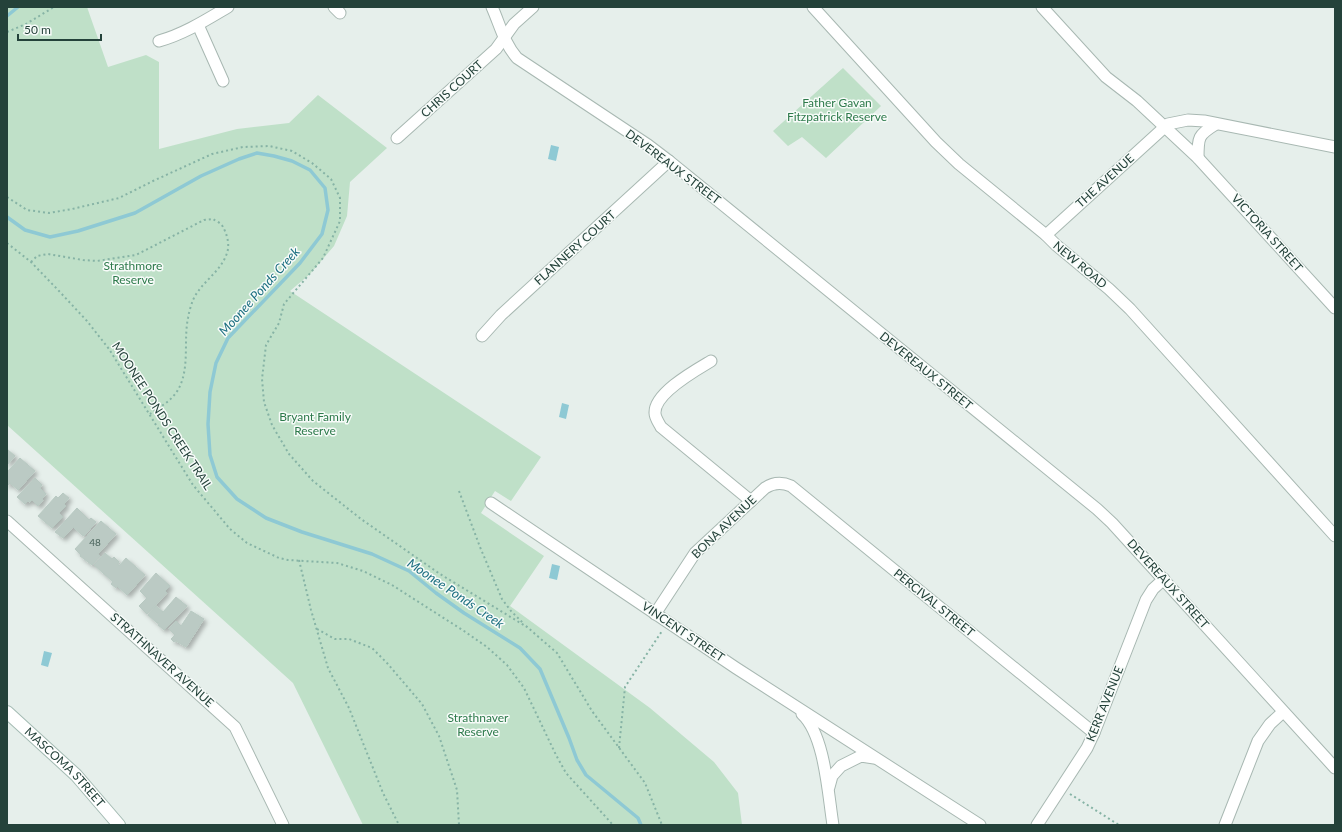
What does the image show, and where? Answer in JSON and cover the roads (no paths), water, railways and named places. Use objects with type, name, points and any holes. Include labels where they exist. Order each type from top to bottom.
[{"type":"main road","name":"MASCOMA STREET","points":[[7,712],[76,775],[119,825]]},
{"type":"street","points":[[159,41],[175,36],[198,25],[228,7]]},
{"type":"street","name":"DEVEREAUX STREET","points":[[492,7],[504,39],[511,51],[526,64],[648,145],[669,161],[1097,509],[1164,579],[1335,768]]},
{"type":"street","name":"CHRIS COURT","points":[[397,138],[496,49],[514,24],[533,7]]},
{"type":"street","name":"NEW ROAD","points":[[813,7],[936,142],[959,164],[1046,235],[1056,246],[1109,289],[1130,309],[1335,536]]},
{"type":"street","name":"VICTORIA STREET","points":[[1042,7],[1106,77],[1137,101],[1156,110],[1169,124],[1187,138],[1198,158],[1335,308]]},
{"type":"street","points":[[198,25],[223,81]]},
{"type":"street","points":[[1169,124],[1188,120],[1335,147]]},
{"type":"street","name":"THE AVENUE","points":[[1046,235],[1169,124]]},
{"type":"street","points":[[1198,158],[1198,142],[1201,136],[1216,124]]},
{"type":"street","name":"FLANNERY COURT","points":[[482,336],[501,315],[669,161]]},
{"type":"street","points":[[711,361],[689,374],[674,386],[659,401],[655,414],[661,428],[752,501]]},
{"type":"street","name":"PERCIVAL STREET","points":[[771,484],[784,483],[791,486],[1094,734]]},
{"type":"street","name":"BONA AVENUE","points":[[654,614],[695,553],[771,484]]},
{"type":"street","name":"VINCENT STREET","points":[[491,503],[654,614],[980,825]]},
{"type":"street","name":"STRATHNAVER AVENUE","points":[[7,521],[235,727],[283,825]]},
{"type":"street","name":"KERR AVENUE","points":[[1036,825],[1087,748],[1094,734],[1146,600],[1153,589],[1164,579]]},
{"type":"street","points":[[788,701],[808,719],[813,728],[822,753],[833,825]]},
{"type":"street","points":[[1225,825],[1258,741],[1270,724],[1283,712]]},
{"type":"street","points":[[828,792],[832,776],[841,766],[861,756],[876,758]]},
{"type":"water","points":[[551,145],[559,147],[556,161],[548,159]]},
{"type":"water","points":[[562,403],[569,405],[566,419],[559,417]]},
{"type":"water","points":[[552,564],[560,566],[557,580],[549,578]]},
{"type":"water","points":[[44,651],[52,653],[48,667],[41,665]]},
{"type":"waterway","name":"Moonee Ponds Creek","points":[[7,16],[18,7]]},
{"type":"waterway","name":"Moonee Ponds Creek","points":[[7,217],[25,230],[50,237],[78,231],[135,213],[201,176],[239,159],[257,153],[292,161],[310,170],[325,188],[328,210],[322,234],[300,263],[228,338],[216,363],[210,392],[208,424],[210,455],[217,477],[237,499],[266,518],[302,532],[372,554],[409,571],[464,613],[520,648],[540,669],[577,760],[586,775],[638,818],[641,825]]},
{"type":"park label","name":"Father Gavan Fitzpatrick Reserve","points":[[837,110]]},
{"type":"park label","name":"Strathmore Reserve","points":[[133,273]]},
{"type":"park label","name":"Bryant Family Reserve","points":[[315,424]]},
{"type":"park label","name":"Strathnaver Reserve","points":[[478,725]]}]
